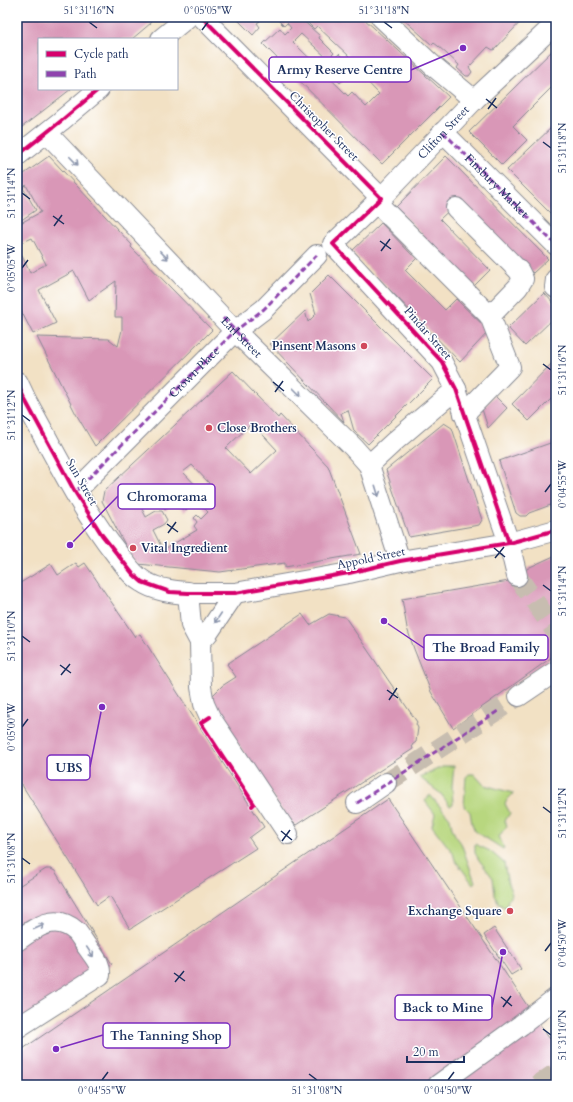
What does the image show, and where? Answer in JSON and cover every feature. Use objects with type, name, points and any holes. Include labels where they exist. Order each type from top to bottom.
[{"type":"main road","name":"Sun Street","points":[[20,396],[75,492],[102,535],[133,574],[142,582],[156,588],[170,592],[188,593]]},
{"type":"street","points":[[162,38],[188,17]]},
{"type":"street","name":"Christopher Street","points":[[202,17],[490,316]]},
{"type":"street","points":[[381,17],[431,64],[474,100]]},
{"type":"street","name":"Clifton Street","points":[[333,244],[378,200],[474,100],[552,26]]},
{"type":"street","points":[[17,156],[98,90]]},
{"type":"street","name":"Finsbury Market","points":[[443,132],[554,240]]},
{"type":"street","name":"Earl Street","points":[[47,133],[229,324],[353,447],[369,465],[400,561]]},
{"type":"street","points":[[456,208],[519,271],[523,279],[518,287],[490,316],[510,367],[464,414]]},
{"type":"street","name":"Pindar Street","points":[[333,244],[442,362],[456,389],[509,544],[517,576]]},
{"type":"street","name":"Crown Place","points":[[75,492],[229,324],[264,309],[317,255]]},
{"type":"street","points":[[556,279],[556,288]]},
{"type":"street","points":[[369,465],[456,389]]},
{"type":"street","name":"Appold Street","points":[[188,593],[235,593],[349,573],[400,561],[509,544],[556,530]]},
{"type":"street","points":[[188,593],[191,625],[200,642],[201,687],[204,704],[210,717],[288,834]]},
{"type":"street","points":[[200,642],[208,633],[235,593]]},
{"type":"street","points":[[519,696],[556,671]]},
{"type":"street","points":[[357,803],[386,784]]},
{"type":"street","points":[[17,941],[32,930],[50,922],[64,923],[78,933],[100,967],[100,975],[18,1025]]},
{"type":"street","points":[[438,1085],[556,998]]},
{"type":"green space","points":[[445,766],[454,766],[452,786],[453,804],[450,806],[441,794],[419,777]]},
{"type":"green space","points":[[469,774],[474,774],[484,785],[513,793],[505,804],[510,813],[505,821],[507,826],[499,836],[504,848],[503,849],[475,831],[470,812],[464,806],[466,777]]},
{"type":"green space","points":[[430,795],[450,818],[452,828],[461,843],[475,882],[473,884],[455,860],[453,853],[432,826],[435,814],[425,801]]},
{"type":"green space","points":[[475,844],[490,851],[504,863],[508,884],[512,893],[506,908],[499,904],[495,895],[493,878],[475,853]]},
{"type":"building","points":[[17,17],[145,17],[151,23],[133,38],[38,38],[38,90],[70,90],[17,131]]},
{"type":"building","points":[[235,17],[259,17],[257,18],[260,21],[257,23],[260,27],[253,35]]},
{"type":"building","points":[[275,17],[299,17],[320,36],[319,38],[334,53],[328,59],[301,34],[293,42],[348,96],[352,92],[366,107],[379,94],[358,72],[360,70],[347,58],[349,56],[317,26],[314,29],[302,17],[362,17],[449,97],[382,164],[263,44],[280,28],[285,34],[291,28],[287,23],[284,26]]},
{"type":"building","points":[[401,17],[525,17],[495,49],[493,50],[488,47],[469,67],[472,72],[469,76],[466,76],[457,68],[459,65],[434,43],[432,45]]},
{"type":"building","points":[[556,47],[556,83],[513,126],[527,140],[502,165],[469,132]]},
{"type":"building","points":[[339,54],[354,69],[340,83],[324,68]]},
{"type":"building","points":[[553,126],[556,130],[556,219],[507,170]]},
{"type":"building","points":[[49,156],[132,245],[131,247],[212,330],[95,446],[76,414],[37,337],[109,339],[118,346],[122,330],[122,317],[115,317],[116,281],[89,300],[74,271],[39,290],[56,323],[33,334],[17,303],[17,245],[17,225],[41,212],[26,185],[23,188],[36,210],[17,223],[17,179]],"holes":[[[32,238],[46,264],[30,273],[17,245]]]},
{"type":"building","points":[[446,156],[548,259],[533,273],[457,203],[440,219],[490,270],[470,290],[420,239],[423,235],[396,207]]},
{"type":"building","points":[[381,223],[416,259],[405,270],[445,310],[456,299],[489,331],[460,362],[352,251]]},
{"type":"building","name":"Pinsent Masons","points":[[329,275],[433,379],[368,444],[354,431],[348,410],[341,413],[344,422],[270,344],[305,311],[308,322],[316,314],[310,294]]},
{"type":"building","points":[[544,293],[556,306],[556,316],[525,346],[508,328]]},
{"type":"building","points":[[556,359],[556,394],[529,421],[512,404]]},
{"type":"building","points":[[233,371],[278,418],[280,415],[328,466],[361,554],[285,567],[285,563],[220,572],[138,564],[132,558],[102,501],[104,491]],"holes":[[[252,423],[277,450],[251,474],[226,448]],[[192,465],[209,483],[205,487],[212,494],[201,505],[208,512],[201,519],[197,515],[194,518],[197,522],[194,526],[197,530],[163,550],[153,530],[164,524],[167,520],[162,511],[156,511],[146,517],[140,505],[151,495],[165,510],[175,501],[185,511],[203,493],[183,472]]]},
{"type":"building","points":[[495,396],[507,408],[488,428],[482,409]]},
{"type":"building","points":[[444,423],[452,428],[482,520],[479,525],[409,537],[386,470]]},
{"type":"building","points":[[556,441],[556,503],[529,513],[526,516],[520,516],[516,513],[499,461]]},
{"type":"building","points":[[556,555],[556,645],[551,649],[555,655],[453,728],[431,692],[414,649],[407,628],[402,599],[509,581],[530,567]]},
{"type":"building","points":[[76,563],[79,567],[85,563],[135,637],[140,634],[264,827],[249,838],[256,848],[130,929],[110,896],[97,905],[17,777],[17,585],[51,564],[58,575]]},
{"type":"building","points":[[302,614],[310,625],[329,614],[345,617],[417,722],[416,724],[418,728],[416,742],[412,745],[413,749],[296,825],[286,816],[214,708],[211,697],[222,686],[236,677],[227,664]]},
{"type":"building","points":[[388,799],[547,1035],[550,1039],[556,1036],[556,1085],[17,1085],[17,1053]]},
{"type":"building","points":[[46,869],[55,871],[112,964],[17,1024],[17,887]]},
{"type":"building","points":[[494,928],[521,969],[511,975],[484,935]]},
{"type":"tunnel","points":[[517,576],[556,632]]},
{"type":"tunnel","points":[[386,783],[519,696]]},
{"type":"tunnel","points":[[538,1085],[556,1073]]},
{"type":"marked path","points":[[443,132],[556,245]]},
{"type":"marked path","points":[[75,492],[235,331],[264,309],[317,255]]},
{"type":"marked path","points":[[556,279],[556,288]]},
{"type":"marked path","points":[[223,318],[249,345]]},
{"type":"marked path","points":[[357,803],[498,711]]},
{"type":"cycle path","points":[[202,17],[381,198],[333,244],[442,362],[456,389],[509,543]]},
{"type":"cycle path","points":[[17,156],[98,90]]},
{"type":"cycle path","points":[[17,383],[75,492],[102,535],[133,574],[142,582],[170,592],[235,593],[349,573],[400,561],[509,543],[556,530]]},
{"type":"cycle path","points":[[210,717],[201,723],[254,804],[252,806]]},
{"type":"place","name":"Army Reserve Centre","points":[[463,48]]},
{"type":"place","name":"Pinsent Masons","points":[[364,346]]},
{"type":"place","name":"Close Brothers","points":[[209,428]]},
{"type":"place","name":"Chromorama","points":[[70,545]]},
{"type":"place","name":"Vital Ingredient","points":[[133,548]]},
{"type":"place","name":"The Broad Family","points":[[384,621]]},
{"type":"place","name":"UBS","points":[[102,707]]},
{"type":"place","name":"Exchange Square","points":[[510,911]]},
{"type":"place","name":"Back to Mine","points":[[503,952]]},
{"type":"place","name":"The Tanning Shop","points":[[56,1049]]}]
